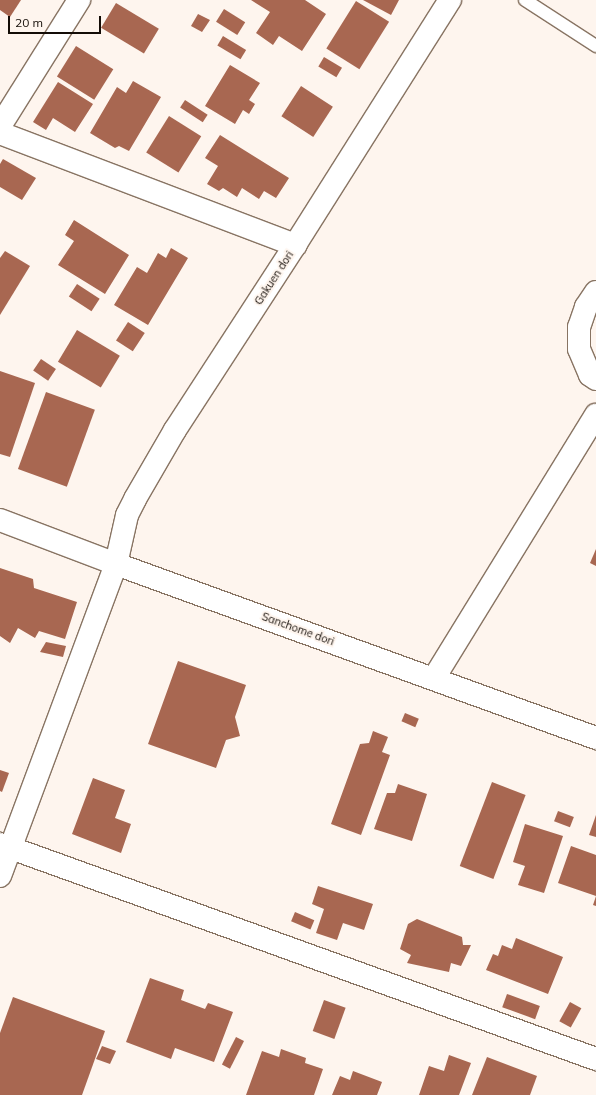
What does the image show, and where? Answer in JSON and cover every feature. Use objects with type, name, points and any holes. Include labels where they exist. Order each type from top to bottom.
[{"type":"street","points":[[0,126],[79,0]]},
{"type":"street","name":"Gakuen dori","points":[[0,876],[5,846],[116,564],[127,515],[138,493],[175,430],[295,245],[450,0]]},
{"type":"street","points":[[0,133],[295,245]]},
{"type":"street","points":[[596,292],[586,307],[579,327],[579,350],[590,375],[596,379]]},
{"type":"street","points":[[434,678],[596,415]]},
{"type":"street","name":"Sanchome dori","points":[[0,520],[116,564],[596,738]]},
{"type":"street","points":[[5,846],[596,1059]]},
{"type":"lane","points":[[525,0],[596,46]]},
{"type":"building","points":[[0,0],[21,0],[10,17],[0,10]]},
{"type":"building","points":[[251,0],[305,0],[326,14],[302,51],[279,36],[273,45],[256,33],[270,12]]},
{"type":"building","points":[[363,0],[399,0],[391,15]]},
{"type":"building","points":[[356,1],[389,22],[359,69],[326,48]]},
{"type":"building","points":[[116,3],[159,29],[144,54],[101,28]]},
{"type":"building","points":[[224,9],[245,22],[237,35],[216,22]]},
{"type":"building","points":[[198,14],[210,20],[202,32],[191,26]]},
{"type":"building","points":[[223,36],[246,50],[240,59],[217,45]]},
{"type":"building","points":[[76,46],[113,69],[94,100],[57,77]]},
{"type":"building","points":[[324,57],[342,68],[336,77],[318,66]]},
{"type":"building","points":[[230,65],[260,83],[249,100],[255,104],[249,114],[243,110],[235,124],[205,106]]},
{"type":"building","points":[[133,81],[161,97],[129,151],[119,146],[115,148],[90,133],[117,87],[126,93]]},
{"type":"building","points":[[58,82],[93,104],[75,132],[53,118],[46,130],[33,122]]},
{"type":"building","points":[[301,86],[333,107],[313,137],[281,116]]},
{"type":"building","points":[[185,100],[208,115],[203,122],[180,108]]},
{"type":"building","points":[[169,116],[201,136],[178,173],[146,152]]},
{"type":"building","points":[[220,135],[289,178],[276,198],[264,191],[259,199],[242,188],[237,197],[223,188],[219,191],[207,184],[218,166],[205,158]]},
{"type":"building","points":[[3,159],[36,178],[22,200],[0,187],[0,164]]},
{"type":"building","points":[[74,220],[129,255],[105,294],[58,265],[74,241],[65,235]]},
{"type":"building","points":[[171,248],[188,258],[148,325],[114,305],[137,267],[147,273],[158,253],[166,258]]},
{"type":"building","points":[[5,251],[30,266],[0,315],[0,258]]},
{"type":"building","points":[[77,284],[100,299],[91,311],[69,297]]},
{"type":"building","points":[[128,322],[145,333],[133,351],[116,340]]},
{"type":"building","points":[[77,330],[120,356],[101,387],[58,362]]},
{"type":"building","points":[[41,359],[56,369],[48,381],[33,371]]},
{"type":"building","points":[[0,371],[35,383],[10,457],[0,454]]},
{"type":"building","points":[[46,392],[95,410],[67,487],[18,469]]},
{"type":"building","points":[[596,549],[596,566],[590,563]]},
{"type":"building","points":[[0,568],[33,579],[34,588],[77,602],[65,639],[39,631],[35,638],[18,628],[10,643],[0,636]]},
{"type":"building","points":[[46,642],[66,646],[63,657],[40,652]]},
{"type":"building","points":[[178,661],[246,685],[235,717],[240,736],[226,740],[216,768],[148,744]]},
{"type":"building","points":[[405,713],[419,719],[415,727],[401,721]]},
{"type":"building","points":[[373,731],[388,737],[382,752],[390,755],[361,835],[331,824],[360,744],[369,743]]},
{"type":"building","points":[[0,770],[9,773],[2,792],[0,791]]},
{"type":"building","points":[[93,778],[125,790],[115,818],[131,824],[121,853],[72,834]]},
{"type":"building","points":[[492,782],[526,795],[493,879],[460,866]]},
{"type":"building","points":[[398,784],[427,794],[412,841],[374,829],[387,793],[395,793]]},
{"type":"building","points":[[558,811],[574,817],[570,827],[554,821]]},
{"type":"building","points":[[596,815],[596,837],[589,835]]},
{"type":"building","points":[[525,824],[563,836],[544,893],[518,885],[525,866],[513,862]]},
{"type":"building","points":[[571,846],[596,855],[596,896],[558,883]]},
{"type":"building","points":[[318,886],[373,904],[364,930],[343,923],[337,940],[316,933],[324,909],[312,904]]},
{"type":"building","points":[[596,896],[596,906],[593,905]]},
{"type":"building","points":[[295,912],[314,920],[310,929],[291,921]]},
{"type":"building","points":[[417,919],[462,937],[463,945],[471,945],[461,966],[451,963],[449,972],[407,963],[411,955],[400,949],[408,924]]},
{"type":"building","points":[[516,938],[563,957],[548,994],[486,970],[493,954],[498,956],[502,945],[512,949]]},
{"type":"building","points":[[150,978],[184,990],[181,1000],[205,1009],[208,1003],[233,1012],[214,1062],[175,1048],[171,1059],[126,1042]]},
{"type":"building","points":[[507,994],[540,1006],[535,1019],[502,1007]]},
{"type":"building","points":[[13,997],[105,1031],[82,1095],[0,1095],[0,1033]]},
{"type":"building","points":[[324,1000],[346,1008],[334,1039],[313,1031]]},
{"type":"building","points":[[570,1002],[581,1008],[571,1028],[559,1021]]},
{"type":"building","points":[[236,1037],[244,1041],[230,1069],[222,1065]]},
{"type":"building","points":[[102,1046],[116,1051],[110,1064],[96,1059]]},
{"type":"building","points":[[281,1049],[306,1058],[305,1063],[323,1069],[314,1095],[246,1095],[262,1051],[279,1057]]},
{"type":"building","points":[[449,1055],[471,1063],[459,1095],[419,1095],[429,1066],[444,1071]]},
{"type":"building","points":[[487,1057],[537,1076],[530,1095],[472,1095]]},
{"type":"building","points":[[353,1071],[382,1082],[377,1095],[332,1095],[340,1076],[350,1080]]}]
